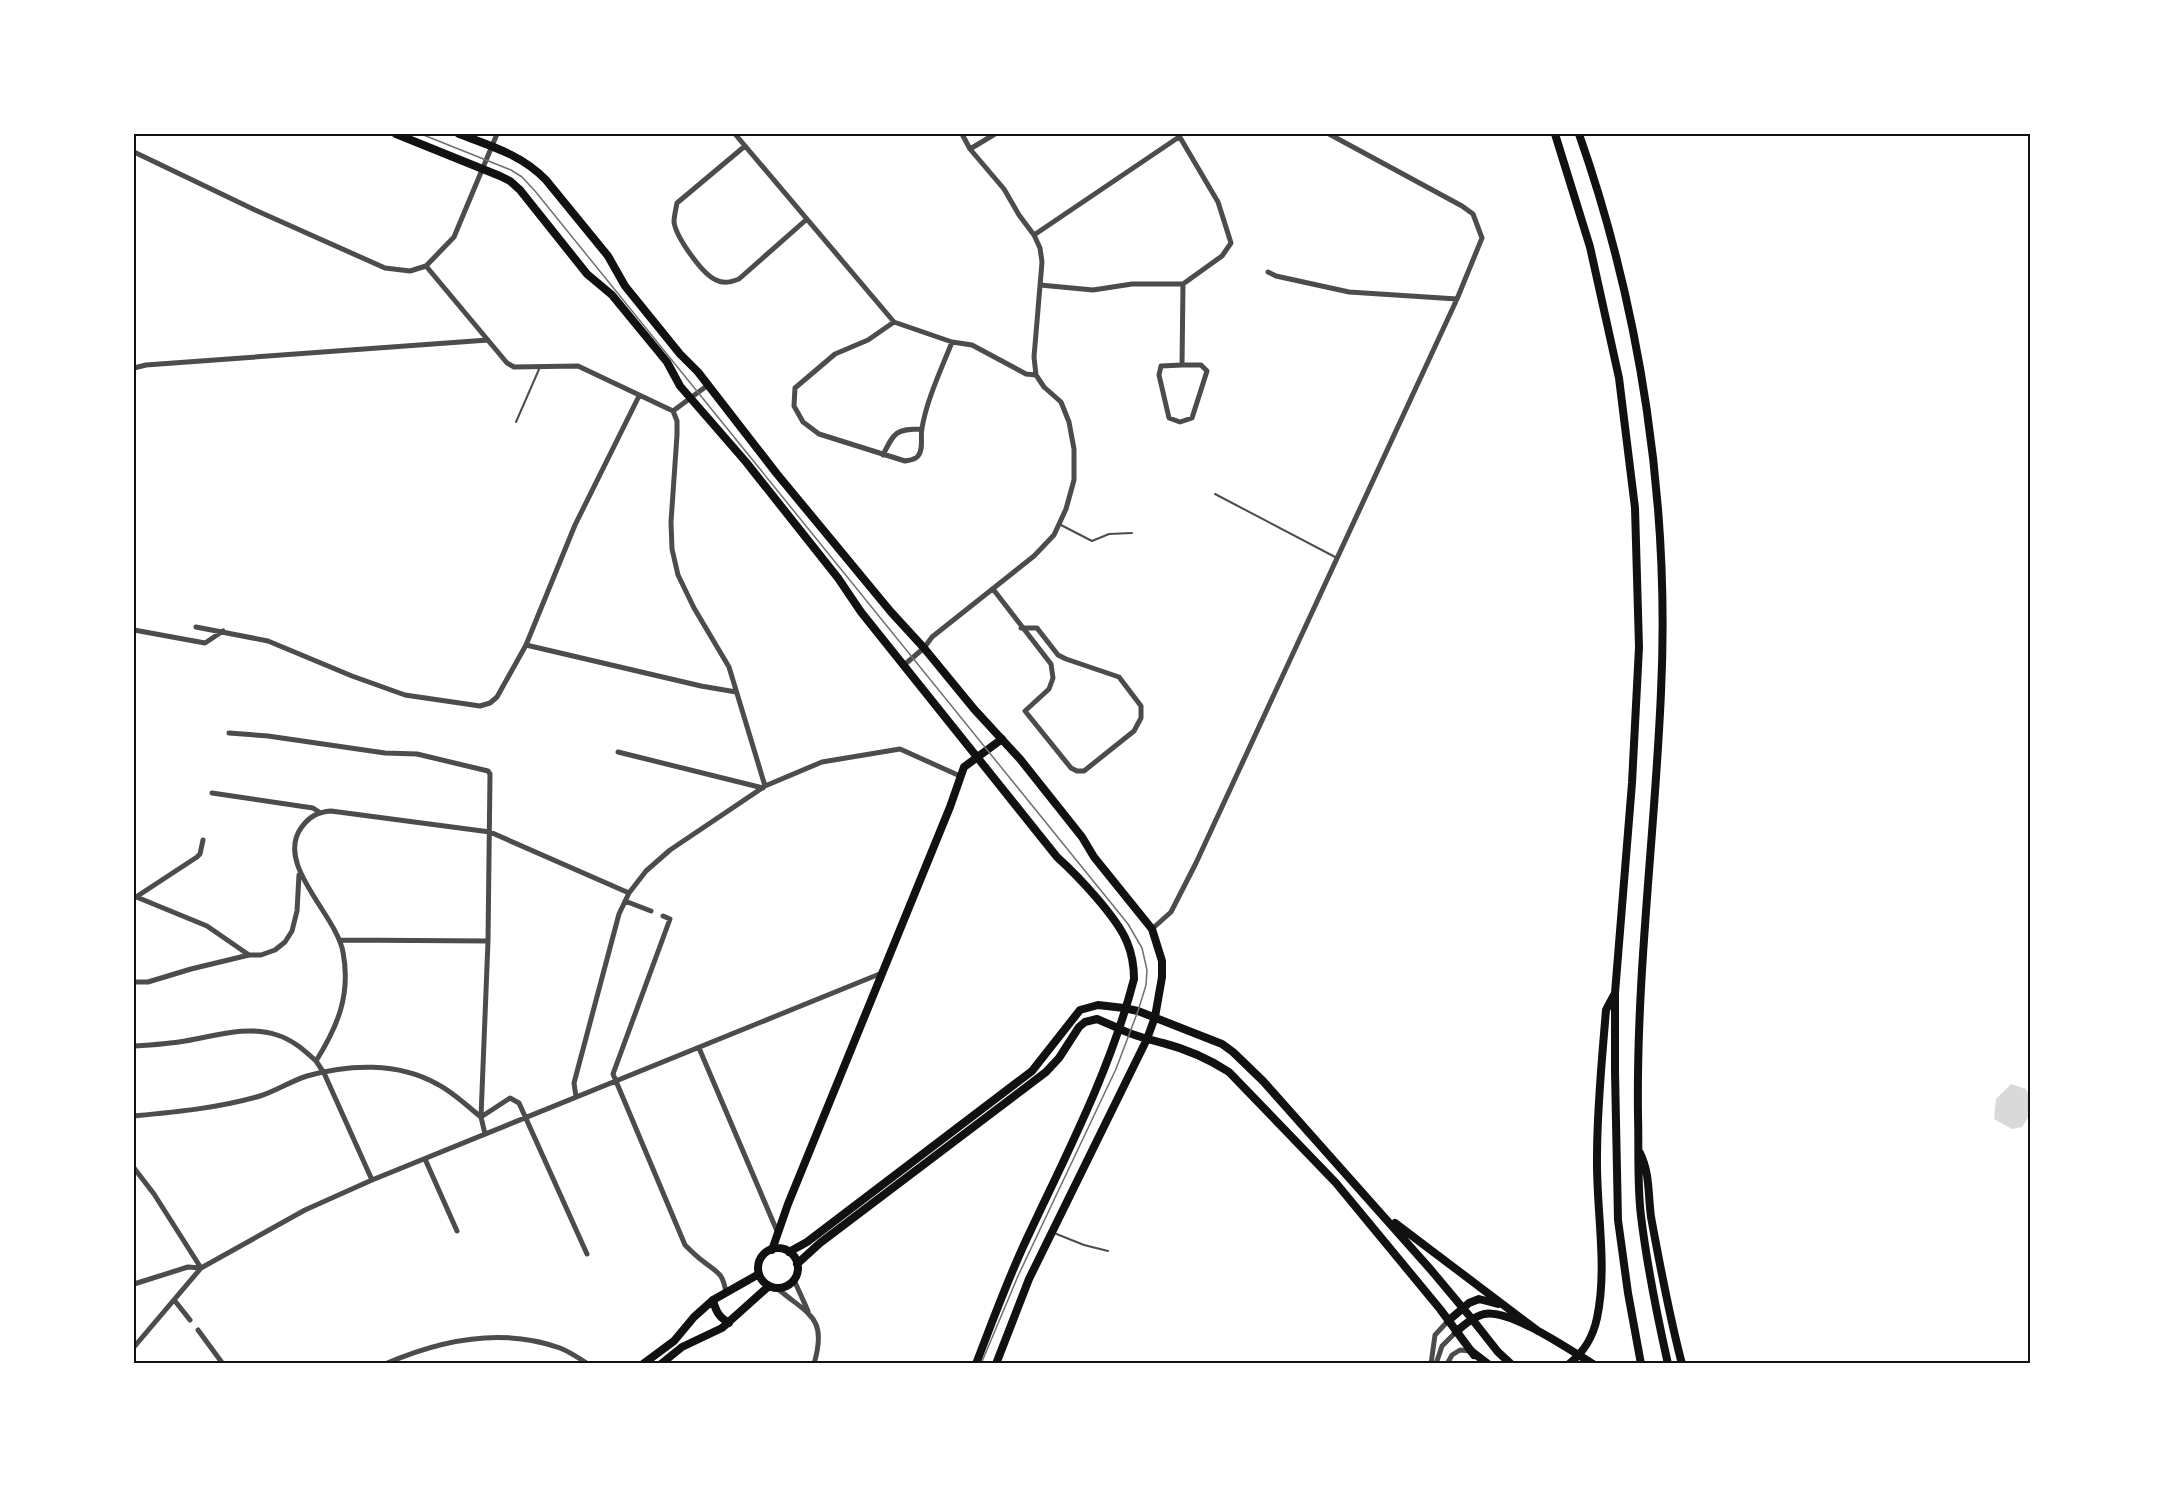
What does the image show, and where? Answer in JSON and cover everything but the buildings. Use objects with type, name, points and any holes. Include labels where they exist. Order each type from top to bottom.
[{"type":"main road","points":[[396,134],[482,168],[510,181],[520,190],[587,274],[618,303],[667,362],[680,386],[746,462],[817,551],[861,612],[1057,857],[1074,873],[1120,929],[1127,941],[1134,967],[1132,985],[1113,1048],[1080,1129],[1017,1260],[976,1364]]},
{"type":"main road","points":[[459,134],[492,145],[528,163],[546,180],[608,256],[625,286],[708,385],[777,474],[891,612],[1020,759],[1152,929],[1162,962],[1162,977],[1155,1017],[1148,1039],[1029,1279],[996,1364]]},
{"type":"main road","points":[[1554,134],[1590,247],[1619,378],[1635,508],[1638,658],[1632,783],[1615,993],[1618,1220],[1641,1364]]},
{"type":"main road","points":[[1579,134],[1593,174],[1630,322],[1654,465],[1660,552],[1661,691],[1640,1004],[1639,1150],[1641,1213],[1651,1283],[1668,1364]]},
{"type":"main road","points":[[772,1250],[777,1231],[950,807],[964,767],[1002,739]]},
{"type":"main road","points":[[1569,1364],[1590,1340],[1599,1306],[1597,1157],[1605,1010],[1615,993]]},
{"type":"main road","points":[[789,1252],[807,1242],[1032,1071],[1080,1010],[1098,1005],[1124,1008],[1155,1017],[1172,1026],[1222,1044],[1245,1062],[1370,1202],[1498,1352],[1511,1364]]},
{"type":"main road","points":[[797,1264],[1046,1072],[1059,1058],[1079,1027],[1094,1019],[1135,1036],[1166,1044],[1209,1060],[1229,1072],[1336,1183],[1481,1364]]},
{"type":"main road","points":[[1639,1150],[1646,1165],[1650,1210],[1664,1289],[1682,1364]]},
{"type":"main road","points":[[1370,1202],[1412,1237],[1538,1331],[1593,1364]]},
{"type":"main road","points":[[784,1249],[789,1252],[797,1264],[794,1280],[786,1287],[773,1287],[765,1283],[759,1274],[759,1262],[762,1257],[772,1250],[784,1249]]},
{"type":"main road","points":[[643,1364],[674,1341],[694,1317],[713,1300],[759,1274]]},
{"type":"main road","points":[[661,1364],[682,1347],[729,1323],[773,1287]]},
{"type":"main road","points":[[1448,1322],[1479,1299],[1490,1300],[1515,1312]]},
{"type":"main road","points":[[713,1300],[720,1317],[729,1323]]},
{"type":"main road","points":[[1456,1332],[1472,1319],[1485,1313],[1498,1314],[1538,1331]]},
{"type":"main road","points":[[1471,1351],[1488,1364]]},
{"type":"street","points":[[134,152],[255,210],[385,268],[410,271],[426,266],[454,237],[497,134]]},
{"type":"street","points":[[735,134],[894,322],[952,342],[972,345],[1026,374],[1036,375]]},
{"type":"street","points":[[904,665],[933,638],[1034,556],[1054,535],[1066,508],[1074,480],[1074,449],[1069,422],[1061,402],[1044,387],[1036,375],[1034,357],[1040,285],[1040,248],[1004,189],[970,149],[962,134]]},
{"type":"street","points":[[970,149],[995,134]]},
{"type":"street","points":[[1152,929],[1171,912],[1184,887],[1457,299],[1482,237],[1473,214],[1462,206],[1329,134]]},
{"type":"street","points":[[1034,235],[1179,135],[1218,202],[1231,243],[1222,256],[1183,284],[1132,284],[1093,290],[1040,285]]},
{"type":"street","points":[[745,146],[677,203],[674,223],[679,237],[705,273],[716,280],[729,283],[739,279],[807,219]]},
{"type":"street","points":[[426,266],[507,363],[514,367],[578,366],[673,411],[677,421],[677,435],[672,549],[678,575],[694,608],[729,667],[764,787]]},
{"type":"street","points":[[1268,272],[1276,276],[1349,292],[1457,299]]},
{"type":"street","points":[[1182,364],[1183,284]]},
{"type":"street","points":[[894,322],[868,340],[835,354],[795,388],[795,406],[803,422],[819,434],[905,461],[915,459],[921,448],[922,429],[934,390],[952,342]]},
{"type":"street","points":[[134,368],[146,364],[488,340]]},
{"type":"street","points":[[1182,364],[1201,365],[1207,371],[1192,418],[1180,422],[1169,418],[1159,375],[1161,366],[1182,364]]},
{"type":"street","points":[[673,411],[708,385]]},
{"type":"street","points":[[196,627],[268,641],[405,695],[480,706],[490,703],[497,697],[525,645],[575,525],[639,396]]},
{"type":"street","points":[[884,455],[892,437],[898,432],[905,429],[922,429]]},
{"type":"street","points":[[993,589],[1022,628],[1051,664],[1053,678],[1049,689],[1025,711],[1071,768],[1084,771],[1134,731],[1141,718],[1141,706],[1119,677],[1058,655],[1037,628],[1022,628]]},
{"type":"street","points":[[134,630],[205,643],[224,632]]},
{"type":"street","points":[[525,645],[736,692]]},
{"type":"street","points":[[228,734],[268,736],[385,753],[424,755],[436,760],[473,767],[490,774],[488,941],[481,1117],[485,1134]]},
{"type":"street","points":[[576,1097],[574,1083],[616,923],[629,892],[646,871],[670,850],[764,787],[822,762],[900,749],[960,776]]},
{"type":"street","points":[[618,752],[764,787]]},
{"type":"street","points":[[212,793],[313,808],[319,812]]},
{"type":"street","points":[[316,1061],[336,1026],[345,998],[345,970],[340,940],[300,873],[294,854],[295,838],[304,824],[319,812],[331,811],[490,832],[629,892]]},
{"type":"street","points":[[135,896],[197,857],[200,854],[203,840]]},
{"type":"street","points":[[134,982],[148,982],[275,950],[289,937],[297,911],[300,873]]},
{"type":"street","points":[[135,896],[207,926],[249,955]]},
{"type":"street","points":[[625,901],[651,911]]},
{"type":"street","points":[[663,916],[670,919],[613,1074],[685,1245],[702,1261],[719,1272],[723,1278],[726,1293]]},
{"type":"street","points":[[340,940],[488,941]]},
{"type":"street","points":[[134,1347],[201,1268],[305,1210],[372,1180],[882,973]]},
{"type":"street","points":[[134,1046],[172,1043],[230,1033],[263,1032],[289,1040],[316,1061],[324,1073],[372,1180]]},
{"type":"street","points":[[699,1048],[777,1231]]},
{"type":"street","points":[[134,1116],[193,1110],[240,1101],[263,1095],[306,1077],[367,1067],[414,1074],[446,1089],[481,1117]]},
{"type":"street","points":[[481,1117],[510,1098],[519,1103],[587,1254]]},
{"type":"street","points":[[425,1159],[457,1231]]},
{"type":"street","points":[[134,1168],[154,1194],[201,1268]]},
{"type":"street","points":[[134,1284],[188,1267],[201,1268]]},
{"type":"street","points":[[794,1280],[799,1296],[816,1322],[819,1340],[814,1364]]},
{"type":"street","points":[[773,1287],[809,1313]]},
{"type":"street","points":[[175,1301],[190,1320]]},
{"type":"street","points":[[1431,1364],[1435,1335],[1448,1322]]},
{"type":"street","points":[[198,1330],[223,1364]]},
{"type":"street","points":[[1436,1364],[1442,1346],[1456,1332]]},
{"type":"street","points":[[385,1364],[406,1354],[480,1336],[527,1338],[561,1348],[588,1364]]},
{"type":"street","points":[[1447,1364],[1452,1355],[1460,1350],[1471,1351]]},
{"type":"lane","points":[[516,422],[540,366]]},
{"type":"lane","points":[[1215,494],[1337,558]]},
{"type":"lane","points":[[1059,524],[1092,541],[1109,534],[1132,533]]},
{"type":"lane","points":[[1052,1232],[1084,1245],[1108,1251]]},
{"type":"shaded area","points":[[2011,1084],[2026,1089],[2031,1104],[2028,1118],[2022,1127],[2012,1129],[1994,1119],[1996,1099]]},
{"type":"tram line","points":[[421,134],[511,170],[522,177],[535,191],[1128,924],[1142,948],[1147,970],[1146,985],[1116,1069],[1018,1276],[981,1364]]}]
